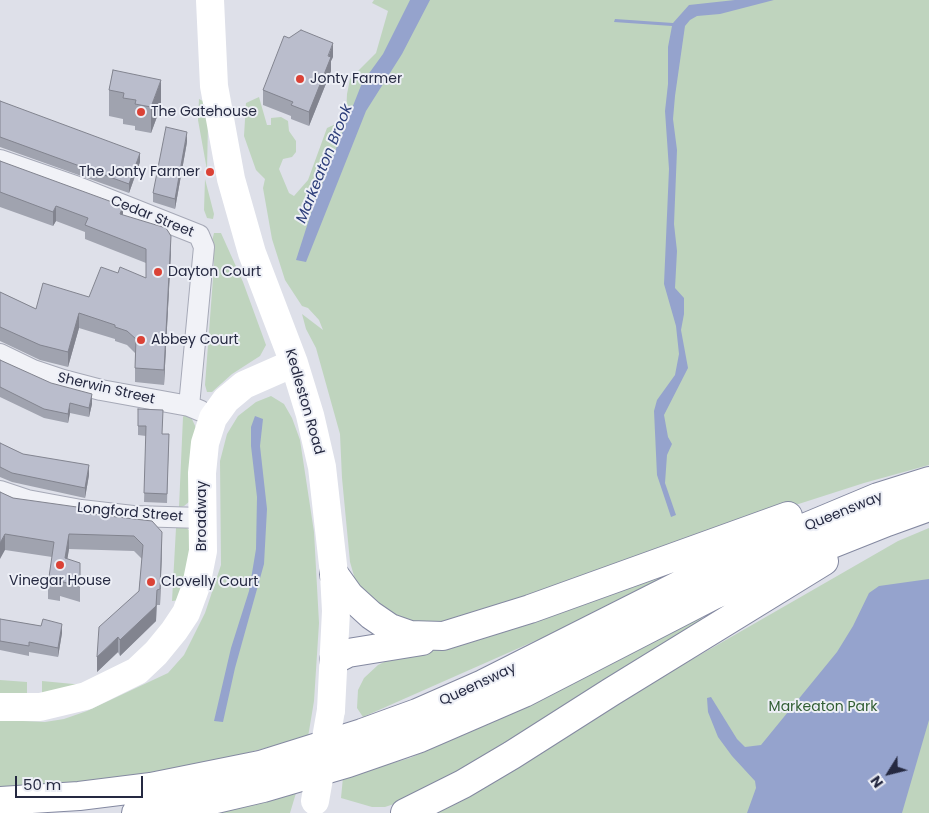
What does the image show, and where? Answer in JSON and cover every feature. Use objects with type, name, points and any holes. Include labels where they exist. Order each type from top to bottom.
[{"type":"main road","name":"Kedleston Road","points":[[210,0],[214,86],[227,164],[252,254],[294,363],[310,414],[322,467],[334,574],[336,611],[331,710],[313,807]]},
{"type":"main road","name":"Broadway","points":[[0,707],[40,707],[86,696],[126,678],[148,662],[174,632],[186,613],[196,586],[203,551],[202,473],[205,443],[213,418],[226,400],[244,385],[294,363]]},
{"type":"main road","name":"Queensway","points":[[136,813],[178,808],[263,788],[348,763],[420,738],[524,694],[712,596],[789,561],[929,481]]},
{"type":"main road","name":"Queensway","points":[[0,801],[79,796],[151,787],[260,764],[362,733],[418,713],[483,684],[737,556],[882,509],[929,508]]},
{"type":"main road","points":[[334,660],[348,653],[443,636],[530,610],[790,516],[882,509]]},
{"type":"main road","points":[[406,813],[512,755],[882,509]]},
{"type":"main road","points":[[334,574],[349,595],[375,618],[390,628],[410,635],[443,636]]},
{"type":"street","name":"Cedar Street","points":[[0,160],[78,187],[199,236],[204,247],[189,406]]},
{"type":"street","name":"Sherwin Street","points":[[0,354],[33,370],[63,380],[101,390],[189,406],[213,418]]},
{"type":"street","name":"Longford Street","points":[[0,491],[27,500],[81,510],[125,515],[202,518]]},
{"type":"green space","points":[[374,0],[929,0],[929,465],[864,483],[783,509],[448,627],[405,627],[356,583],[350,562],[340,434],[316,348],[306,329],[302,314],[323,330],[319,320],[308,308],[302,306],[285,280],[272,239],[263,188],[265,179],[256,170],[244,136],[246,103],[259,97],[267,125],[271,125],[271,118],[281,117],[288,121],[289,131],[296,141],[296,152],[292,157],[283,159],[279,169],[289,193],[294,196],[308,180],[327,128],[340,122],[346,115],[350,79],[376,53],[388,11],[372,3]]},
{"type":"green space","points":[[199,99],[205,102],[208,123],[207,170],[198,120]]},
{"type":"green space","points":[[205,179],[214,214],[213,219],[207,218],[204,210]]},
{"type":"green space","points":[[214,233],[221,233],[243,282],[266,345],[260,356],[232,374],[212,392],[207,392],[205,385],[214,265],[212,241]]},
{"type":"green space","points":[[271,396],[284,404],[292,418],[300,440],[314,532],[319,623],[314,701],[308,737],[169,773],[42,786],[0,788],[0,720],[45,722],[64,719],[87,711],[168,673],[184,655],[205,613],[221,565],[220,461],[227,434],[238,416],[256,402]]},
{"type":"green space","points":[[185,414],[191,417],[197,430],[190,501],[184,506],[179,507],[183,417]]},
{"type":"green space","points":[[184,526],[190,531],[192,539],[180,600],[172,601],[176,528]]},
{"type":"green space","name":"Markeaton Park","points":[[929,528],[929,813],[425,813],[898,541]]},
{"type":"green space","points":[[687,563],[690,568],[562,629],[363,717],[357,708],[358,690],[364,678],[378,665],[394,657]]},
{"type":"green space","points":[[701,615],[704,622],[510,743],[409,799],[385,807],[372,807],[341,798],[343,777],[410,758],[475,728]]},
{"type":"green space","points":[[0,680],[27,682],[27,696],[0,695]]},
{"type":"green space","points":[[42,681],[84,685],[42,696]]},
{"type":"green space","points":[[296,793],[290,813],[219,813],[264,802]]},
{"type":"water","points":[[410,0],[430,0],[402,54],[366,111],[306,262],[296,260],[313,207],[362,83],[383,54]]},
{"type":"water","points":[[735,0],[774,0],[720,14],[697,16],[690,20],[685,26],[675,96],[673,119],[677,150],[674,224],[677,251],[675,288],[684,298],[681,330],[688,368],[664,415],[668,437],[672,444],[667,455],[665,483],[676,515],[671,517],[657,475],[654,411],[657,400],[675,375],[679,354],[676,326],[664,284],[669,169],[665,111],[668,84],[668,47],[672,26],[614,22],[615,19],[673,23],[689,5]]},
{"type":"water","points":[[255,416],[263,419],[260,446],[267,509],[264,564],[235,668],[223,722],[214,721],[231,648],[249,591],[256,549],[257,497],[251,446],[251,427]]},
{"type":"water","points":[[929,579],[929,720],[902,813],[747,813],[756,788],[755,781],[732,756],[718,737],[708,712],[707,698],[711,697],[737,739],[745,747],[761,745],[837,652],[853,626],[869,593],[879,586]]},
{"type":"building","name":"Jonty Farmer","points":[[301,30],[333,43],[328,56],[331,57],[309,112],[291,105],[293,102],[263,90],[284,36],[289,38]]},
{"type":"building","points":[[113,70],[161,80],[151,107],[135,104],[136,100],[123,98],[124,93],[109,90]]},
{"type":"building","points":[[0,101],[140,153],[129,184],[0,137]]},
{"type":"building","points":[[166,127],[187,132],[175,199],[153,193]]},
{"type":"building","points":[[0,161],[123,206],[120,214],[166,228],[171,236],[164,370],[135,368],[136,339],[127,331],[115,327],[115,325],[79,313],[68,352],[40,345],[0,327],[0,292],[36,309],[43,283],[89,297],[101,267],[118,273],[120,267],[146,278],[146,249],[85,225],[88,218],[56,206],[53,212],[0,192]]},
{"type":"building","points":[[0,360],[51,383],[92,394],[89,408],[70,403],[68,414],[44,409],[0,387]]},
{"type":"building","points":[[138,409],[163,410],[162,434],[169,434],[167,494],[144,493],[146,426],[138,426]]},
{"type":"building","points":[[0,443],[23,454],[89,465],[85,488],[12,473],[0,467]]},
{"type":"building","points":[[0,492],[13,498],[84,508],[83,513],[152,521],[162,532],[160,589],[157,590],[156,606],[120,640],[118,637],[97,657],[99,627],[139,591],[143,545],[134,536],[69,534],[65,558],[80,563],[80,587],[60,581],[60,585],[48,584],[54,542],[5,534],[0,543]]},
{"type":"building","points":[[0,619],[41,626],[43,619],[62,624],[58,648],[29,642],[29,646],[0,641]]},
{"type":"place","name":"Jonty Farmer","points":[[300,79]]},
{"type":"place","name":"The Gatehouse","points":[[141,112]]},
{"type":"place","name":"The Jonty Farmer","points":[[210,172]]},
{"type":"place","name":"Dayton Court","points":[[158,272]]},
{"type":"place","name":"Abbey Court","points":[[141,340]]},
{"type":"place","name":"Vinegar House","points":[[60,565]]},
{"type":"place","name":"Clovelly Court","points":[[151,582]]},
{"type":"water label","name":"Markeaton Brook","points":[[325,164]]}]
